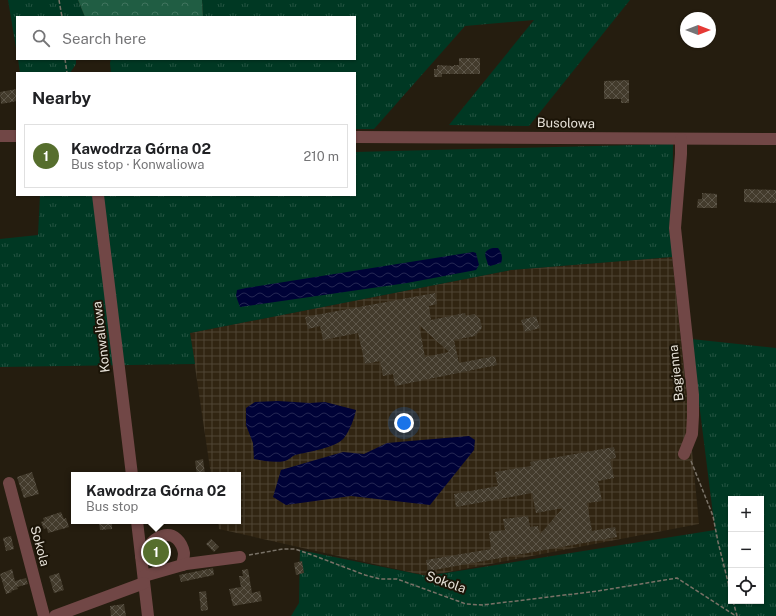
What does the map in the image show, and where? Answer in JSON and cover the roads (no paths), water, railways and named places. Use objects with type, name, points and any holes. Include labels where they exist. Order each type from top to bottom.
[{"type":"street","points":[[0,136],[16,136]]},
{"type":"street","name":"Busolowa","points":[[356,137],[776,139]]},
{"type":"street","name":"Bagienna","points":[[681,139],[675,228],[693,395],[692,434],[684,454]]},
{"type":"street","name":"Konwaliowa","points":[[98,196],[132,472]]},
{"type":"street","name":"Sokola","points":[[9,483],[44,616]]},
{"type":"street","points":[[137,524],[148,616]]},
{"type":"street","points":[[141,556],[155,540],[162,536],[169,535],[176,537],[182,544],[184,554],[182,565]]},
{"type":"street","points":[[55,616],[182,565],[240,556]]},
{"type":"water","points":[[498,248],[502,259],[501,263],[490,266],[488,265],[485,254],[489,249]]},
{"type":"water","points":[[473,252],[476,253],[479,265],[476,270],[407,283],[240,307],[236,296],[237,290],[246,288]]},
{"type":"water","points":[[278,401],[310,403],[325,402],[356,410],[352,424],[346,435],[335,444],[295,455],[288,460],[281,462],[254,459],[253,443],[246,425],[246,408],[255,402]]},
{"type":"water","points":[[469,436],[475,440],[474,450],[430,505],[351,496],[286,505],[273,497],[281,470],[343,452],[364,454],[387,443]]},
{"type":"place","name":"Kawodrza Górna 02","points":[[156,552]]}]
